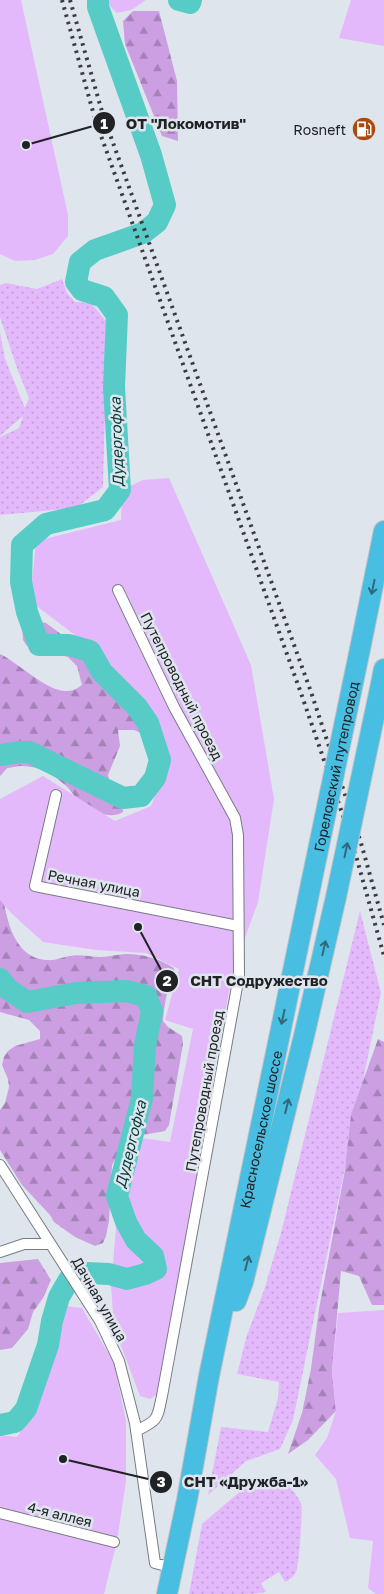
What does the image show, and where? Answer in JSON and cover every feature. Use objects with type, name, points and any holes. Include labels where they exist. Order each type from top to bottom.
[{"type":"highway","name":"Гореловский путепровод","points":[[311,884],[384,531]]},
{"type":"highway","name":"Гореловский путепровод","points":[[336,897],[383,677]]},
{"type":"highway","name":"Красносельское шоссе","points":[[167,1594],[209,1376],[311,884]]},
{"type":"highway","name":"Красносельское шоссе","points":[[209,1376],[242,1282],[304,1036],[336,897]]},
{"type":"street","name":"Путепроводный проезд","points":[[118,590],[174,707],[235,818],[238,835],[239,976],[158,1416],[154,1423],[136,1431]]},
{"type":"street","name":"Речная улица","points":[[56,795],[35,886],[238,926]]},
{"type":"street","name":"Дачная улица","points":[[0,1165],[100,1321],[119,1361],[136,1431],[155,1563],[173,1568]]},
{"type":"street","points":[[0,1252],[24,1244],[50,1244]]},
{"type":"street","name":"4-я аллея","points":[[0,1513],[114,1542]]},
{"type":"shaded area","points":[[0,0],[21,0],[68,215],[68,236],[53,254],[35,260],[15,261],[0,254]]},
{"type":"shaded area","points":[[104,0],[146,0],[131,10],[117,13]]},
{"type":"shaded area","points":[[351,0],[384,0],[384,46],[339,38]]},
{"type":"shaded area","points":[[62,279],[67,293],[75,302],[91,303],[106,321],[103,487],[76,508],[0,515],[0,437],[19,428],[23,416],[0,436],[0,332],[5,359],[25,408],[29,398],[0,317],[0,285],[6,283],[37,289]]},
{"type":"shaded area","points":[[169,478],[251,665],[274,799],[258,902],[233,971],[214,1072],[164,1389],[150,1399],[140,1396],[114,1327],[111,1286],[119,1194],[141,1138],[170,1142],[193,1029],[165,1020],[179,969],[146,953],[96,950],[43,942],[10,912],[0,900],[0,799],[43,776],[115,821],[151,806],[164,772],[156,731],[138,702],[92,648],[30,601],[36,541],[121,520],[122,490],[143,480]]},
{"type":"shaded area","points":[[360,911],[381,993],[293,1420],[280,1449],[246,1461],[208,1495],[221,1427],[268,1432],[278,1398],[279,1382],[237,1374],[247,1335],[264,1290],[281,1233]]},
{"type":"shaded area","points":[[66,1306],[82,1308],[114,1363],[126,1421],[126,1481],[117,1541],[104,1594],[0,1594],[0,1435],[17,1437],[26,1423],[41,1391]]},
{"type":"shaded area","points":[[384,1310],[384,1594],[376,1594],[368,1588],[373,1541],[350,1538],[336,1479],[315,1455],[327,1438],[336,1411],[332,1371],[338,1313]]},
{"type":"shaded area","points":[[261,1479],[274,1480],[285,1484],[294,1492],[301,1503],[299,1549],[295,1574],[285,1582],[279,1572],[261,1583],[266,1592],[252,1594],[189,1594],[202,1524],[244,1488]]},
{"type":"green space","points":[[133,11],[159,11],[177,81],[178,141],[162,136],[125,44],[123,21]]},
{"type":"green space","points":[[38,621],[46,623],[85,652],[113,681],[121,695],[146,727],[141,733],[134,730],[118,730],[120,746],[108,775],[112,791],[122,804],[123,812],[111,815],[104,814],[85,806],[60,781],[50,774],[33,767],[11,767],[0,776],[0,654],[52,687],[70,691],[82,685],[77,666],[68,657],[27,646],[23,640],[22,624]]},
{"type":"green space","points":[[0,874],[10,928],[24,950],[34,957],[50,960],[73,955],[100,957],[133,954],[157,960],[174,968],[175,975],[168,991],[163,1021],[168,1027],[182,1036],[183,1044],[169,1125],[165,1131],[126,1138],[121,1144],[112,1165],[109,1221],[106,1236],[103,1243],[95,1246],[75,1237],[54,1222],[50,1215],[22,1185],[0,1150],[0,1110],[5,1103],[9,1087],[2,1065],[4,1057],[15,1046],[40,1039],[40,1031],[29,1020],[0,1012]]},
{"type":"green space","points":[[378,1039],[384,1042],[384,1305],[372,1305],[359,1276],[341,1271],[332,1371],[336,1411],[308,1440],[288,1454],[302,1413],[311,1369],[319,1309],[345,1170],[351,1115]]},
{"type":"green space","points":[[38,1259],[51,1280],[43,1298],[33,1312],[28,1329],[12,1348],[0,1350],[0,1263]]},
{"type":"waterway","name":"Дудергофка","points":[[0,755],[29,752],[123,798],[141,796],[155,778],[160,760],[148,723],[137,707],[102,672],[90,651],[69,645],[39,645],[27,612],[21,582],[22,545],[46,524],[105,510],[120,490],[114,387],[117,315],[104,297],[82,290],[76,282],[80,262],[95,250],[143,233],[157,222],[165,205],[151,155],[98,7],[98,0]]},
{"type":"waterway","name":"Дудергофка","points":[[179,0],[190,3],[191,0]]},
{"type":"waterway","name":"Дудергофка","points":[[0,979],[8,989],[27,1002],[76,993],[126,991],[146,996],[152,1011],[145,1046],[142,1098],[117,1196],[126,1222],[136,1240],[153,1256],[156,1269],[127,1279],[109,1274],[87,1273],[70,1278],[59,1297],[48,1345],[26,1409],[15,1422],[0,1425]]},
{"type":"railway","points":[[62,0],[95,119],[302,696],[353,845],[384,956]]},
{"type":"railway","points":[[70,0],[103,115],[311,692],[361,843],[384,925]]},
{"type":"place","name":"Rosneft","points":[[364,129]]},
{"type":"place","name":"ОТ \"Локомотив\"","points":[[26,145]]},
{"type":"place","name":"СНТ Содружество","points":[[138,927]]},
{"type":"place","name":"СНТ «Дружба-1»","points":[[63,1459]]}]
